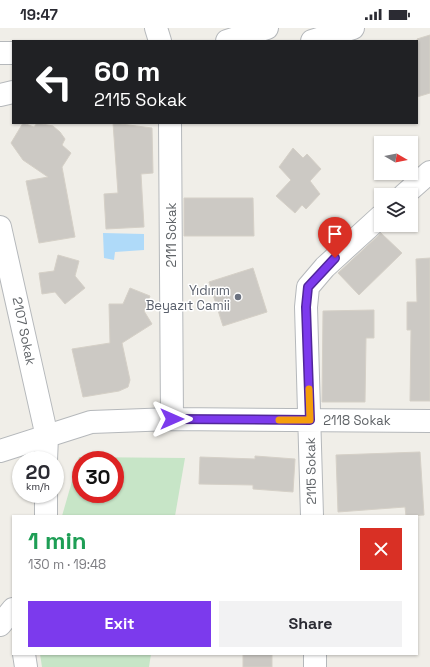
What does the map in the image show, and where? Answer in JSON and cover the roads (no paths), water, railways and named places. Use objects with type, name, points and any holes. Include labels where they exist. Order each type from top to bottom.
[{"type":"street","points":[[156,28],[160,40]]},
{"type":"street","points":[[230,40],[267,28]]},
{"type":"street","points":[[315,40],[353,28]]},
{"type":"street","points":[[0,53],[12,53]]},
{"type":"street","points":[[0,95],[12,92]]},
{"type":"street","name":"2111 Sokak","points":[[170,124],[172,419]]},
{"type":"street","points":[[412,188],[430,172]]},
{"type":"street","name":"2115 Sokak","points":[[312,515],[306,307],[308,287],[325,267],[374,222]]},
{"type":"street","name":"2107 Sokak","points":[[0,227],[47,437],[46,451]]},
{"type":"street","name":"2118 Sokak","points":[[0,452],[91,422],[172,419],[430,421]]},
{"type":"street","points":[[46,503],[46,515]]},
{"type":"street","points":[[24,655],[26,667]]},
{"type":"street","points":[[315,655],[315,667]]},
{"type":"water","points":[[103,233],[144,234],[144,250],[115,252],[114,260],[104,258]]},
{"type":"place","name":"Yıdırım Beyazıt Camii","points":[[238,297]]}]
